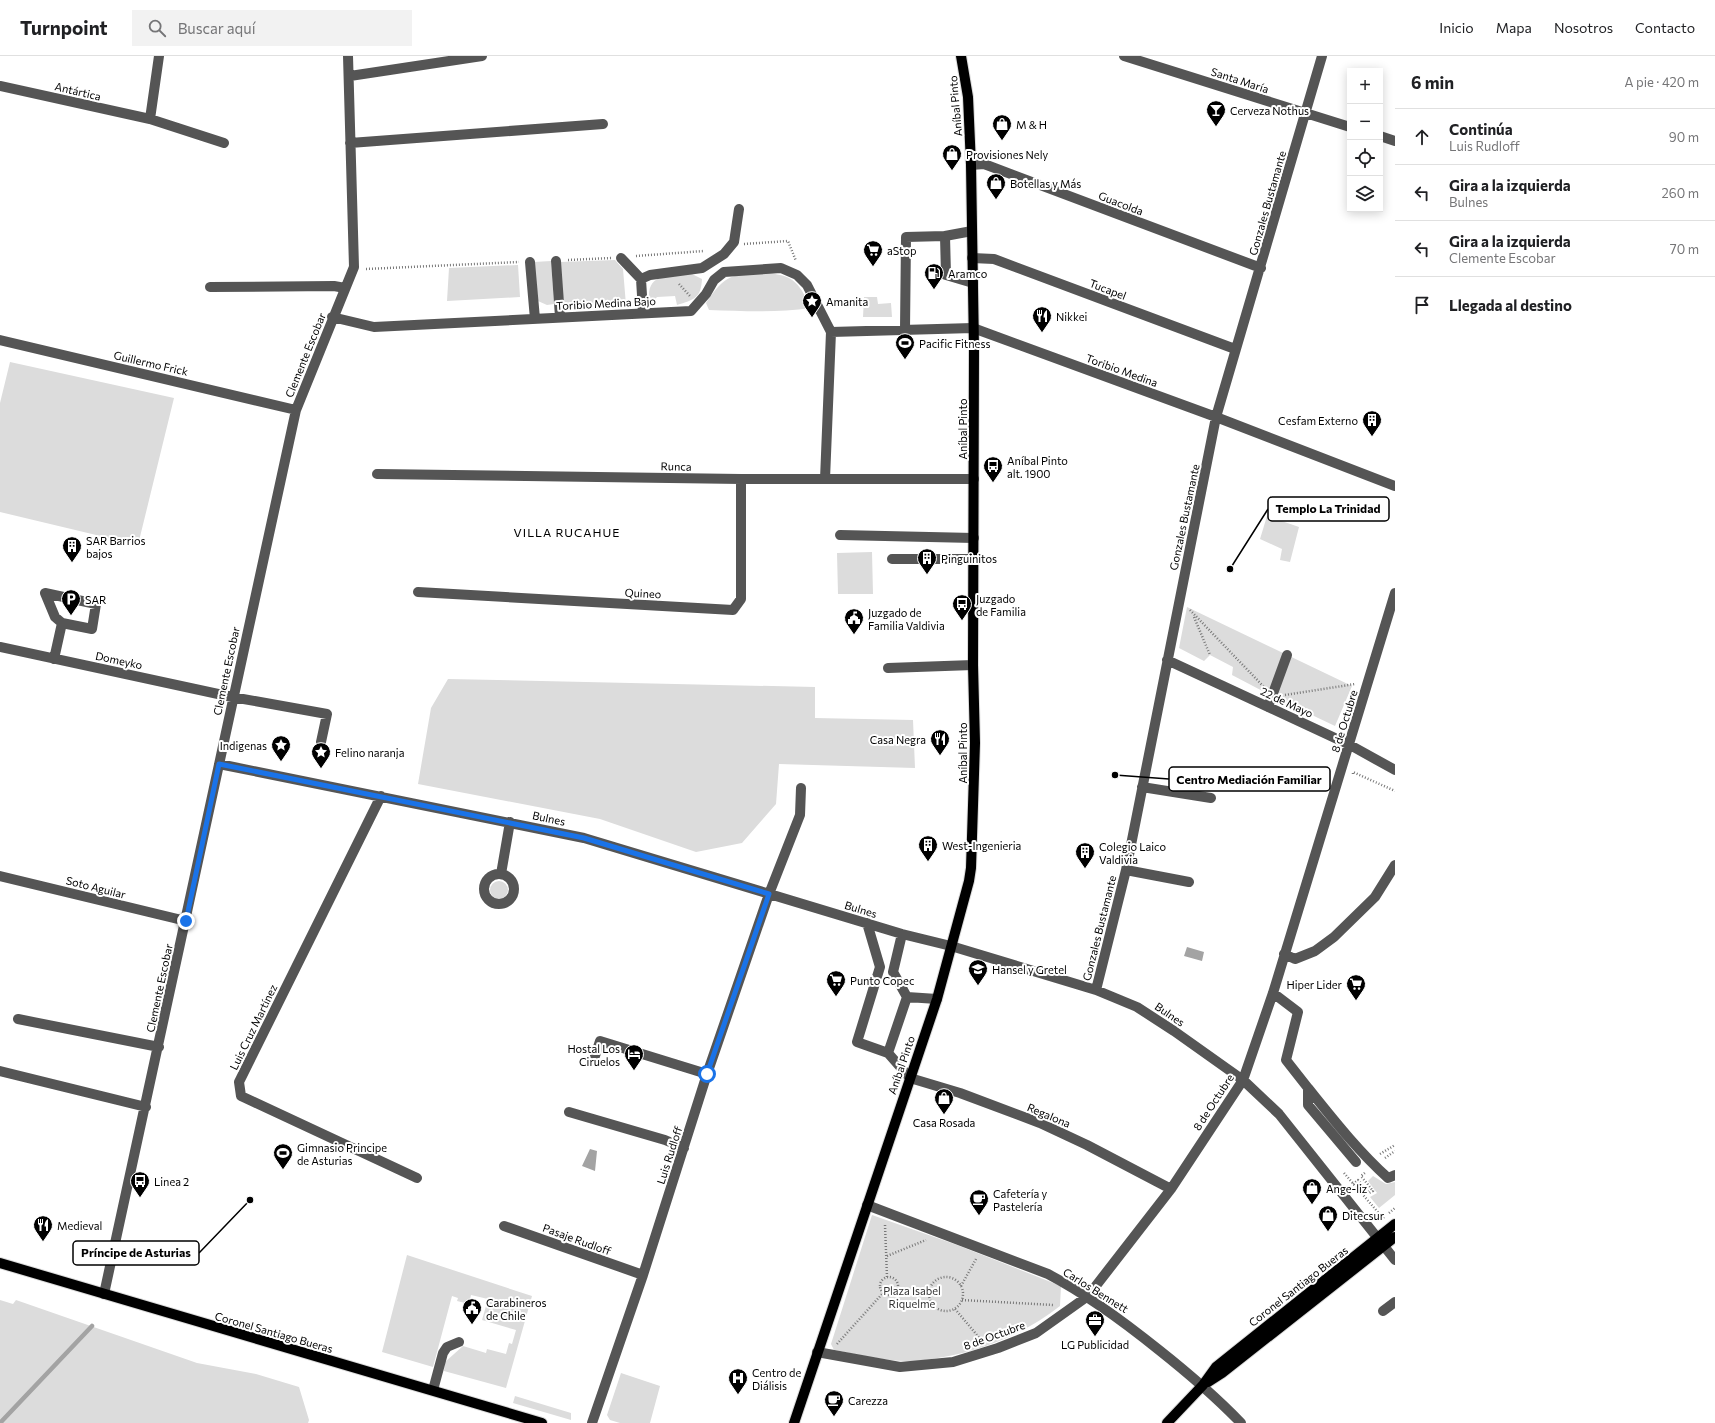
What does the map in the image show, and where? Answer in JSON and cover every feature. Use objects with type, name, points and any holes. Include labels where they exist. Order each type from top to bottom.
[{"type":"main road","name":"Aníbal Pinto","points":[[794,1423],[937,998],[969,881],[971,868],[975,743],[973,665],[973,283],[968,97],[961,56]]},
{"type":"main road","name":"Coronel Santiago Bueras","points":[[1203,1385],[1219,1370],[1381,1242],[1395,1224]]},
{"type":"main road","name":"Coronel Santiago Bueras","points":[[1381,1242],[1395,1237]]},
{"type":"main road","name":"Coronel Santiago Bueras","points":[[0,1263],[542,1423]]},
{"type":"main road","points":[[1167,1423],[1203,1385]]},
{"type":"street","points":[[150,120],[159,56]]},
{"type":"street","name":"Clemente Escobar","points":[[104,1294],[159,1047],[232,697],[296,410],[332,317],[354,267],[350,143],[350,76],[348,56]]},
{"type":"street","points":[[350,76],[482,56]]},
{"type":"street","name":"Santa María","points":[[1124,56],[1142,58],[1347,126]]},
{"type":"street","name":"Gonzales Bustamante","points":[[1096,990],[1126,870],[1216,418],[1322,56]]},
{"type":"street","name":"Antártica","points":[[0,86],[150,120],[224,143]]},
{"type":"street","points":[[350,143],[603,124]]},
{"type":"street","points":[[1383,137],[1395,141]]},
{"type":"street","name":"Guacolda","points":[[971,165],[984,164],[1261,268]]},
{"type":"street","points":[[641,279],[650,275],[702,268],[724,254],[734,242],[739,209]]},
{"type":"street","points":[[905,330],[906,237],[945,236],[972,231]]},
{"type":"street","points":[[945,236],[946,275],[973,283]]},
{"type":"street","points":[[621,258],[641,279],[643,312]]},
{"type":"street","name":"Tucapel","points":[[972,258],[994,259],[1235,350]]},
{"type":"street","points":[[556,261],[560,317]]},
{"type":"street","points":[[530,262],[535,319]]},
{"type":"street","points":[[702,268],[714,280]]},
{"type":"street","points":[[698,304],[714,280],[724,272],[781,268],[797,275],[807,285],[831,332],[825,479]]},
{"type":"street","points":[[210,287],[334,286],[345,288]]},
{"type":"street","name":"Toribio Medina Bajo","points":[[332,317],[374,327],[643,312],[691,311],[698,304]]},
{"type":"street","name":"Toribio Medina","points":[[831,332],[973,328],[1395,486]]},
{"type":"street","name":"Guillermo Frick","points":[[0,340],[296,410]]},
{"type":"street","name":"Runca","points":[[377,474],[741,479],[974,479]]},
{"type":"street","name":"Quineo","points":[[418,592],[733,610],[741,599],[741,479]]},
{"type":"street","points":[[840,535],[974,538]]},
{"type":"street","points":[[892,559],[973,559]]},
{"type":"street","points":[[45,593],[96,604],[92,629],[62,623],[55,617],[45,593]]},
{"type":"street","name":"8 de Octubre","points":[[817,1352],[900,1366],[953,1362],[998,1348],[1036,1333],[1088,1296],[1171,1189],[1243,1080],[1273,993],[1350,745],[1395,593]]},
{"type":"street","points":[[54,659],[62,623]]},
{"type":"street","name":"Domeyko","points":[[0,647],[232,697],[327,714],[321,742]]},
{"type":"street","points":[[1268,707],[1287,655]]},
{"type":"street","name":"22 de Mayo","points":[[1167,660],[1350,745],[1395,770]]},
{"type":"street","points":[[888,668],[973,665]]},
{"type":"street","name":"Bulnes","points":[[219,764],[584,838],[902,934],[952,946],[1096,990],[1136,1007],[1243,1080],[1279,1114],[1395,1260]]},
{"type":"street","points":[[1142,787],[1211,798]]},
{"type":"street","name":"Luis Rudloff","points":[[592,1423],[643,1276],[707,1074],[769,894],[800,815],[800,788]]},
{"type":"street","name":"Luis Cruz Martínez","points":[[381,796],[239,1082],[241,1096],[417,1178]]},
{"type":"street","points":[[501,874],[510,822]]},
{"type":"street","points":[[1284,954],[1295,959],[1315,951],[1334,937],[1375,897],[1395,865]]},
{"type":"street","points":[[1126,870],[1189,882]]},
{"type":"street","name":"Soto Aguilar","points":[[0,876],[186,921]]},
{"type":"street","points":[[867,923],[880,968],[857,1042],[888,1053],[910,1078]]},
{"type":"street","points":[[888,1053],[907,997],[893,972],[902,934]]},
{"type":"street","points":[[1273,993],[1298,1012],[1286,1060],[1351,1141],[1388,1178],[1395,1175]]},
{"type":"street","points":[[907,997],[937,998]]},
{"type":"street","points":[[18,1019],[159,1047]]},
{"type":"street","points":[[595,1056],[600,1041],[707,1074]]},
{"type":"street","points":[[0,1071],[146,1107]]},
{"type":"street","name":"Regalona","points":[[910,1078],[960,1093],[1040,1123],[1171,1189]]},
{"type":"street","points":[[1308,1088],[1308,1105],[1356,1162]]},
{"type":"street","points":[[568,1112],[665,1140],[684,1148]]},
{"type":"street","name":"Carlos Bennett","points":[[867,1205],[1048,1274],[1088,1296],[1124,1322],[1203,1385],[1241,1423]]},
{"type":"street","name":"Pasaje Rudloff","points":[[504,1226],[643,1276]]},
{"type":"street","points":[[1383,1311],[1395,1302]]},
{"type":"street","points":[[433,1390],[442,1353],[447,1347],[459,1342]]},
{"type":"path","points":[[669,273],[698,304]]},
{"type":"path","points":[[1180,597],[1272,696],[1369,682]]},
{"type":"path","points":[[1194,617],[1210,655]]},
{"type":"path","points":[[1351,780],[1354,772],[1395,791]]},
{"type":"path","points":[[1342,1172],[1383,1218]]},
{"type":"path","points":[[883,1211],[881,1218],[885,1226],[887,1277],[880,1283],[880,1289],[887,1295],[893,1295],[899,1288],[896,1279],[887,1277]]},
{"type":"path","points":[[887,1256],[927,1240]]},
{"type":"path","points":[[960,1286],[977,1257]]},
{"type":"path","points":[[943,1278],[955,1280],[960,1286],[963,1295],[962,1300],[955,1308],[945,1312],[935,1308],[929,1299],[928,1293],[933,1283],[943,1278]]},
{"type":"path","points":[[829,1354],[830,1344],[835,1345],[883,1293]]},
{"type":"path","points":[[962,1300],[1060,1306]]},
{"type":"path","points":[[955,1308],[984,1343]]},
{"type":"green space","points":[[615,260],[623,269],[626,305],[564,307],[560,262]]},
{"type":"green space","points":[[551,261],[554,304],[547,305],[538,301],[534,262]]},
{"type":"green space","points":[[518,265],[520,297],[447,301],[449,268]]},
{"type":"green space","points":[[690,273],[702,279],[700,290],[696,297],[688,302],[677,305],[675,296],[657,297],[650,305],[650,287],[659,278]]},
{"type":"green space","points":[[768,273],[785,276],[796,283],[800,287],[811,308],[772,311],[709,310],[706,303],[725,280],[738,275]]},
{"type":"green space","points":[[864,297],[877,297],[878,304],[891,303],[892,317],[863,317]]},
{"type":"green space","points":[[10,362],[174,398],[138,545],[0,512],[0,403]]},
{"type":"green space","points":[[1267,516],[1299,527],[1290,562],[1280,560],[1282,549],[1260,539]]},
{"type":"green space","points":[[872,552],[873,594],[838,594],[837,553]]},
{"type":"green space","points":[[1187,607],[1352,686],[1335,726],[1232,675],[1233,667],[1210,655],[1204,661],[1179,648]]},
{"type":"green space","points":[[448,679],[815,687],[815,718],[913,720],[915,768],[779,764],[776,804],[742,843],[696,852],[600,819],[418,784],[431,708]]},
{"type":"green space","points":[[499,881],[505,884],[508,890],[505,896],[499,899],[493,896],[490,890],[493,884]]},
{"type":"green space","points":[[1373,1176],[1386,1184],[1395,1182],[1395,1195],[1379,1208],[1370,1197],[1377,1193],[1368,1181]]},
{"type":"green space","name":"Plaza Isabel Riquelme","points":[[872,1215],[957,1245],[1061,1286],[1060,1306],[1031,1326],[1015,1334],[983,1347],[949,1356],[916,1361],[898,1361],[879,1359],[834,1350],[831,1344]]},
{"type":"green space","points":[[407,1255],[532,1296],[506,1388],[444,1371],[445,1362],[463,1346],[486,1353],[487,1349],[506,1354],[509,1343],[512,1344],[516,1330],[482,1320],[488,1299],[471,1295],[469,1304],[457,1301],[458,1298],[452,1296],[433,1367],[382,1352]]},
{"type":"green space","points":[[0,1300],[13,1304],[16,1300],[197,1363],[256,1374],[299,1387],[309,1420],[308,1423],[0,1423]]},
{"type":"green space","points":[[621,1373],[660,1386],[650,1423],[620,1423],[610,1420],[607,1415]]},
{"type":"green space","points":[[515,1396],[571,1413],[571,1420],[513,1403]]},
{"type":"shaded area","points":[[1187,947],[1204,952],[1202,961],[1184,956]]},
{"type":"shaded area","points":[[590,1149],[597,1151],[595,1171],[582,1166]]},
{"type":"waterway","points":[[0,1423],[92,1326]]},
{"type":"place","name":"Cerveza Nothus","points":[[1216,127]]},
{"type":"place","name":"M & H","points":[[1002,141]]},
{"type":"place","name":"Provisiones Nely","points":[[952,171]]},
{"type":"place","name":"Botellas y Más","points":[[996,200]]},
{"type":"place","name":"aStop","points":[[873,267]]},
{"type":"place","name":"Aramco","points":[[934,290]]},
{"type":"place","name":"Amanita","points":[[812,318]]},
{"type":"place","name":"Nikkei","points":[[1042,333]]},
{"type":"place","name":"Pacific Fitness","points":[[905,360]]},
{"type":"place","name":"Cesfam Externo","points":[[1372,437]]},
{"type":"place","name":"Aníbal Pinto alt. 1900","points":[[993,483]]},
{"type":"place","name":"SAR Barrios bajos","points":[[72,563]]},
{"type":"place","name":"Templo La Trinidad","points":[[1230,569]]},
{"type":"place","name":"Pinguinitos","points":[[927,575]]},
{"type":"place","name":"SAR","points":[[71,616]]},
{"type":"place","name":"Juzgado de Familia","points":[[962,621]]},
{"type":"place","name":"Juzgado de Familia Valdivia","points":[[854,635]]},
{"type":"place","name":"Casa Negra","points":[[940,756]]},
{"type":"place","name":"Indigenas","points":[[281,762]]},
{"type":"place","name":"Felino naranja","points":[[321,769]]},
{"type":"place","name":"Centro Mediación Familiar","points":[[1115,775]]},
{"type":"place","name":"West-Ingenieria","points":[[928,862]]},
{"type":"place","name":"Colegio Laico Valdivia","points":[[1085,869]]},
{"type":"place","name":"Hansel y Gretel","points":[[978,986]]},
{"type":"place","name":"Punto Copec","points":[[836,997]]},
{"type":"place","name":"Hiper Lider","points":[[1356,1001]]},
{"type":"place","name":"Hostal Los Ciruelos","points":[[634,1071]]},
{"type":"place","name":"Casa Rosada","points":[[944,1115]]},
{"type":"place","name":"Gimnasio Principe de Asturias","points":[[283,1170]]},
{"type":"place","name":"Linea 2","points":[[140,1198]]},
{"type":"place","name":"Príncipe de Asturias","points":[[250,1200]]},
{"type":"place","name":"Ange-liz","points":[[1312,1205]]},
{"type":"place","name":"Cafetería y Pastelería","points":[[979,1216]]},
{"type":"place","name":"Ditecsur","points":[[1328,1232]]},
{"type":"place","name":"Medieval","points":[[43,1242]]},
{"type":"place","name":"Carabineros de Chile","points":[[472,1325]]},
{"type":"place","name":"LG Publicidad","points":[[1095,1337]]},
{"type":"place","name":"Centro de Diálisis","points":[[738,1395]]},
{"type":"place","name":"Carezza","points":[[834,1417]]},
{"type":"district","name":"VILLA RUCAHUE","points":[[567,532]]},
{"type":"route","points":[[186,921],[219,764],[584,838],[769,894],[707,1074]]}]
